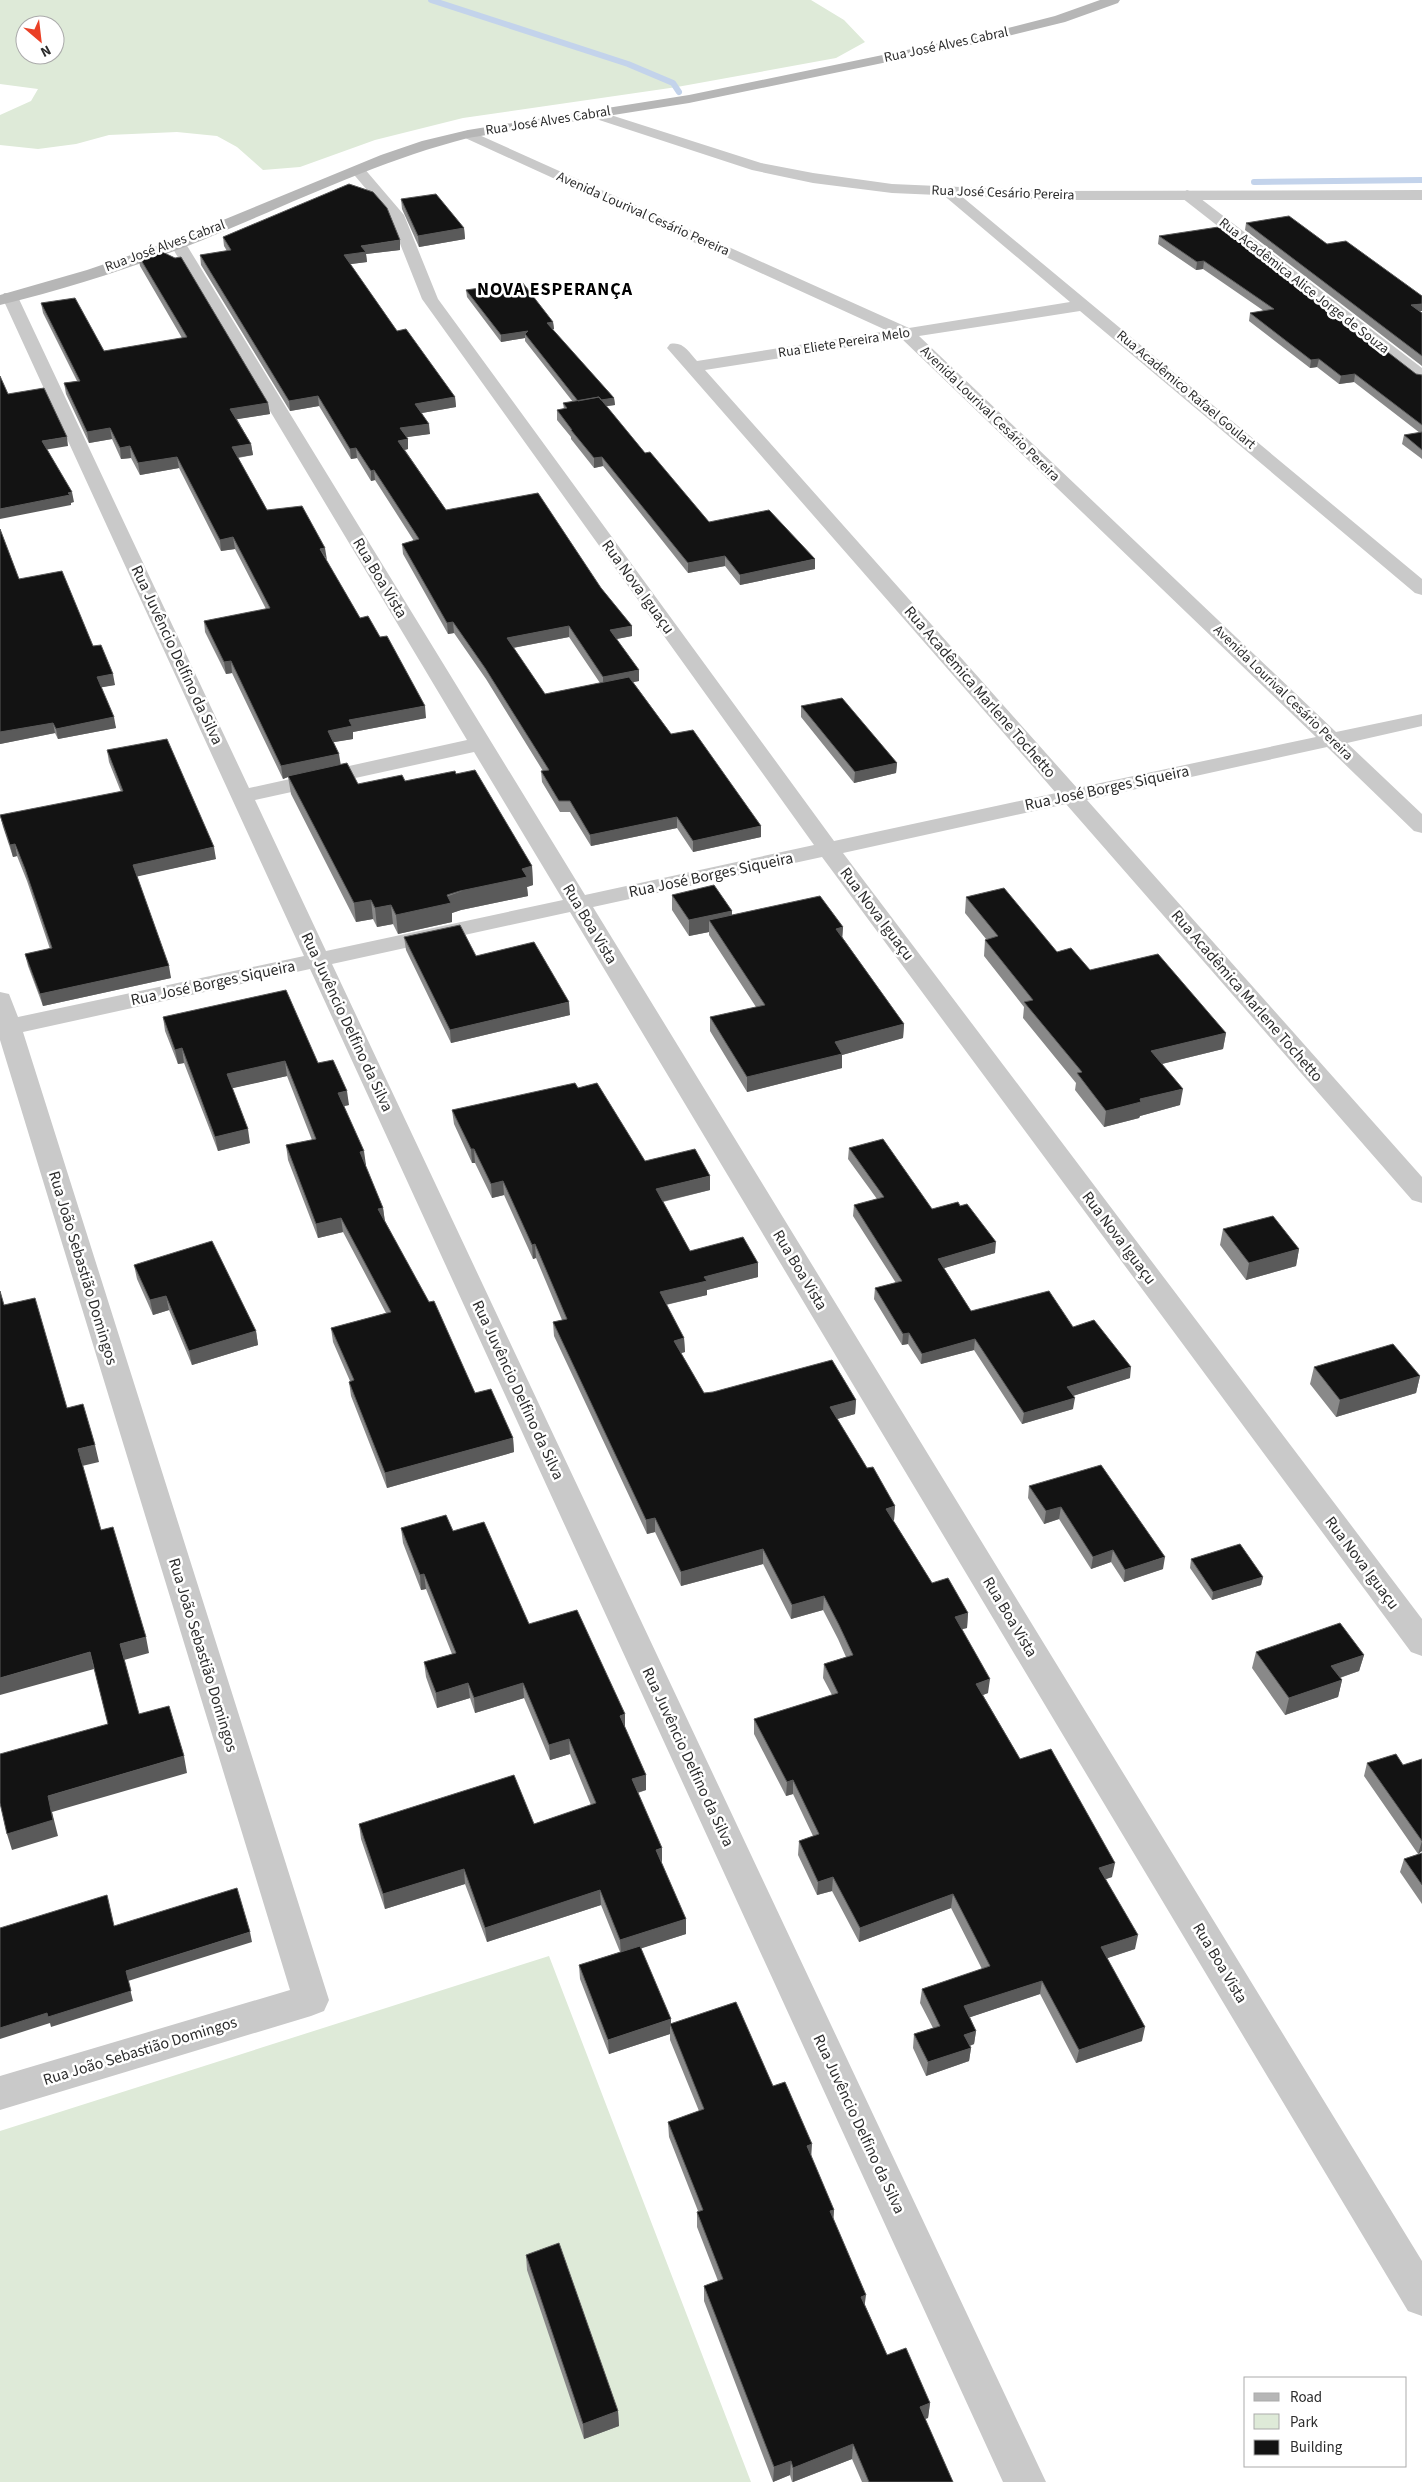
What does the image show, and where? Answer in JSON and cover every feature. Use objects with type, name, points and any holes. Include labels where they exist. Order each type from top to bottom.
[{"type":"main road","name":"Rua José Alves Cabral","points":[[5,299],[93,273],[178,244],[358,170],[427,144],[468,134],[689,99],[984,38],[1060,19],[1113,0]]},
{"type":"street","name":"Rua José Cesário Pereira","points":[[595,114],[741,162],[777,171],[858,184],[949,193],[1422,195]]},
{"type":"street","name":"Avenida Lourival Cesário Pereira","points":[[468,134],[906,333],[1422,826]]},
{"type":"street","name":"Rua Nova Iguaçu","points":[[358,170],[396,215],[430,299],[828,849],[1422,1643]]},
{"type":"street","name":"Rua Acadêmico Rafael Goulart","points":[[949,193],[1422,589]]},
{"type":"street","name":"Rua Acadêmica Alice Jorge de Souza","points":[[1187,195],[1422,377]]},
{"type":"street","name":"Rua Boa Vista","points":[[178,244],[1422,2297]]},
{"type":"street","name":"Rua Juvêncio Delfino da Silva","points":[[5,299],[242,796],[1025,2482]]},
{"type":"street","name":"Rua Eliete Pereira Melo","points":[[693,367],[1085,305]]},
{"type":"street","name":"Rua Acadêmica Marlene Tochetto","points":[[676,348],[1422,1194]]},
{"type":"street","name":"Rua José Borges Siqueira","points":[[3,1019],[318,960],[1422,720]]},
{"type":"street","points":[[242,796],[481,744]]},
{"type":"street","name":"Rua João Sebastião Domingos","points":[[0,2093],[311,2000],[3,1019]]},
{"type":"green space","points":[[0,0],[811,0],[844,20],[865,42],[836,58],[677,87],[463,118],[375,140],[300,167],[263,170],[237,147],[217,136],[177,132],[109,135],[76,144],[38,149],[0,145],[0,115],[31,101],[38,89],[0,84]]},
{"type":"green space","points":[[549,1956],[751,2482],[0,2482],[0,2131]]},
{"type":"building","points":[[349,184],[373,192],[387,208],[400,240],[361,246],[366,252],[344,255],[397,331],[406,329],[455,397],[415,404],[429,424],[400,428],[408,439],[398,441],[446,510],[538,493],[601,588],[632,626],[610,630],[639,670],[603,677],[569,626],[507,638],[545,694],[629,677],[671,734],[693,730],[761,826],[693,841],[677,817],[590,835],[570,801],[559,801],[541,771],[549,770],[485,668],[453,622],[447,623],[402,544],[419,539],[374,470],[371,471],[356,448],[350,449],[318,396],[289,401],[200,255],[231,250],[223,237]]},
{"type":"building","points":[[436,194],[464,228],[418,236],[401,199]]},
{"type":"building","points":[[1289,216],[1327,244],[1346,241],[1422,296],[1422,304],[1411,305],[1422,313],[1422,356],[1246,223]]},
{"type":"building","points":[[1225,226],[1416,374],[1422,375],[1422,425],[1355,374],[1341,376],[1319,359],[1311,360],[1250,313],[1274,309],[1204,261],[1197,262],[1159,236]]},
{"type":"building","points":[[156,249],[175,258],[181,257],[268,403],[230,409],[251,444],[232,447],[267,510],[302,506],[325,548],[320,549],[360,618],[368,616],[380,637],[387,636],[425,706],[349,720],[352,726],[328,731],[339,754],[281,766],[231,661],[224,662],[204,621],[270,608],[233,537],[220,540],[177,457],[138,463],[130,446],[120,448],[110,428],[87,432],[64,383],[80,381],[41,303],[75,298],[104,351],[187,337],[138,255]]},
{"type":"building","points":[[522,282],[553,322],[547,323],[614,398],[601,400],[599,397],[578,401],[525,334],[528,331],[501,335],[466,290]]},
{"type":"building","points":[[0,376],[8,394],[44,388],[67,437],[42,441],[72,492],[68,493],[70,495],[0,509]]},
{"type":"building","points":[[599,397],[645,453],[650,452],[709,522],[769,510],[815,559],[740,575],[725,556],[688,563],[602,457],[594,458],[557,410],[567,408],[563,403]]},
{"type":"building","points":[[1422,432],[1422,450],[1404,435]]},
{"type":"building","points":[[0,529],[19,579],[62,571],[93,646],[101,645],[113,674],[97,677],[114,717],[56,729],[53,723],[0,732]]},
{"type":"building","points":[[842,698],[897,763],[855,772],[801,706]]},
{"type":"building","points":[[167,739],[214,847],[133,865],[169,966],[40,994],[25,954],[52,948],[25,869],[15,844],[10,845],[0,815],[123,791],[107,750]]},
{"type":"building","points":[[347,763],[358,784],[402,775],[405,781],[455,771],[456,774],[475,770],[532,866],[522,869],[527,877],[460,891],[447,895],[451,903],[396,915],[391,905],[375,908],[371,900],[354,903],[288,776]]},
{"type":"building","points":[[714,885],[732,911],[689,920],[672,895]]},
{"type":"building","points":[[1004,888],[1057,952],[1071,948],[1090,970],[1158,954],[1226,1033],[1151,1051],[1183,1089],[1140,1099],[1141,1102],[1106,1111],[1077,1073],[1082,1072],[1024,1002],[1033,1000],[985,940],[998,936],[966,897]]},
{"type":"building","points":[[820,896],[843,927],[836,929],[904,1024],[835,1042],[842,1054],[747,1077],[710,1017],[765,1005],[709,920]]},
{"type":"building","points":[[460,925],[476,956],[534,942],[569,1002],[450,1030],[404,937]]},
{"type":"building","points":[[286,990],[318,1063],[333,1060],[347,1091],[338,1093],[364,1151],[360,1152],[383,1208],[378,1209],[429,1302],[434,1301],[475,1393],[491,1389],[513,1438],[385,1473],[349,1382],[354,1380],[331,1328],[391,1312],[341,1218],[316,1224],[286,1145],[316,1139],[285,1061],[227,1074],[248,1129],[215,1137],[182,1048],[175,1050],[163,1017]]},
{"type":"building","points":[[575,1083],[578,1088],[597,1083],[645,1161],[695,1149],[710,1176],[656,1189],[690,1251],[743,1237],[758,1263],[704,1277],[707,1281],[660,1292],[684,1338],[674,1341],[704,1393],[832,1360],[856,1400],[830,1407],[867,1468],[873,1467],[895,1506],[886,1509],[932,1583],[948,1578],[968,1613],[955,1617],[990,1679],[976,1684],[1020,1759],[1051,1749],[1115,1863],[1099,1868],[1138,1935],[1101,1947],[1145,2027],[1079,2050],[1042,1981],[964,2006],[976,2031],[964,2035],[971,2048],[928,2062],[914,2034],[940,2026],[922,1989],[990,1966],[953,1894],[860,1928],[833,1877],[818,1882],[799,1841],[819,1834],[793,1780],[787,1782],[754,1719],[838,1693],[824,1664],[853,1655],[839,1625],[824,1596],[792,1605],[763,1549],[681,1572],[655,1518],[646,1520],[553,1322],[567,1319],[535,1244],[532,1245],[503,1181],[491,1184],[452,1110]]},
{"type":"building","points":[[883,1139],[932,1209],[958,1202],[960,1206],[967,1204],[996,1242],[938,1259],[971,1311],[1049,1291],[1073,1327],[1094,1320],[1131,1367],[1067,1387],[1075,1398],[1024,1413],[975,1339],[922,1354],[909,1333],[903,1334],[875,1288],[902,1281],[854,1205],[884,1197],[849,1148]]},
{"type":"building","points":[[1273,1216],[1299,1249],[1249,1263],[1223,1229]]},
{"type":"building","points":[[212,1241],[256,1331],[189,1351],[166,1296],[150,1300],[134,1265]]},
{"type":"building","points":[[0,1291],[4,1305],[35,1298],[67,1408],[83,1404],[95,1445],[78,1449],[101,1530],[113,1527],[146,1637],[120,1644],[139,1714],[169,1706],[184,1756],[48,1796],[53,1820],[7,1834],[0,1803],[0,1754],[108,1724],[90,1652],[0,1678]]},
{"type":"building","points":[[1393,1344],[1420,1376],[1340,1400],[1314,1367]]},
{"type":"building","points":[[1101,1465],[1165,1557],[1125,1570],[1113,1550],[1093,1557],[1061,1507],[1046,1511],[1029,1486]]},
{"type":"building","points":[[446,1515],[453,1531],[484,1522],[529,1624],[577,1610],[625,1714],[620,1716],[646,1775],[632,1779],[662,1848],[656,1850],[686,1919],[620,1940],[600,1890],[485,1928],[464,1869],[383,1894],[359,1824],[514,1775],[534,1824],[596,1803],[569,1739],[549,1745],[523,1683],[474,1698],[468,1683],[436,1693],[424,1662],[456,1653],[424,1574],[420,1575],[401,1528]]},
{"type":"building","points":[[1240,1544],[1263,1577],[1213,1592],[1191,1559]]},
{"type":"building","points":[[1340,1623],[1364,1655],[1331,1666],[1342,1680],[1289,1698],[1256,1652]]},
{"type":"building","points":[[1396,1754],[1403,1765],[1422,1759],[1422,1841],[1367,1763]]},
{"type":"building","points":[[1422,1853],[1422,1885],[1404,1859]]},
{"type":"building","points":[[237,1888],[250,1932],[126,1971],[131,1991],[48,2017],[47,2013],[0,2028],[0,1928],[107,1895],[114,1926]]},
{"type":"building","points":[[640,1946],[671,2019],[608,2040],[579,1965]]},
{"type":"building","points":[[736,2002],[773,2086],[785,2082],[812,2144],[807,2146],[834,2210],[830,2211],[866,2295],[861,2297],[887,2355],[906,2348],[930,2403],[920,2407],[953,2482],[869,2482],[853,2444],[793,2468],[791,2461],[774,2467],[704,2286],[723,2279],[697,2212],[703,2210],[668,2122],[704,2109],[670,2024]]},
{"type":"building","points":[[559,2243],[618,2411],[583,2424],[526,2255]]},
{"type":"waterway","points":[[431,0],[628,64],[673,83],[679,92]]},
{"type":"waterway","points":[[1254,182],[1422,180]]},
{"type":"district","name":"NOVA ESPERANÇA","points":[[555,289]]}]
